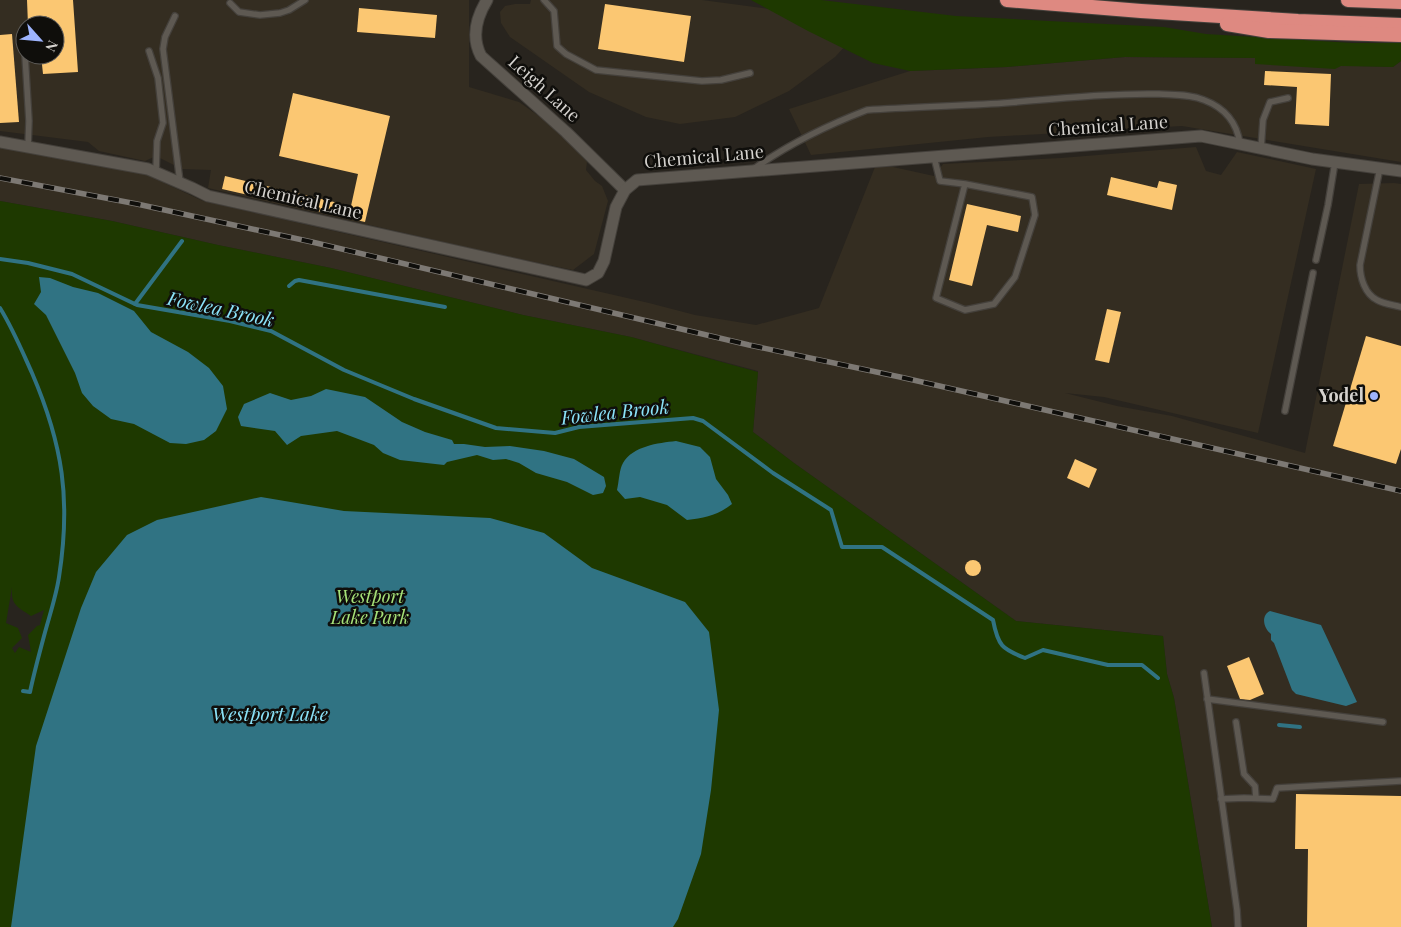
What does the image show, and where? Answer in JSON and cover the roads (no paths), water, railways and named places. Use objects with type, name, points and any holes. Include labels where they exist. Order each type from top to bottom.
[{"type":"highway","points":[[1007,0],[1298,21],[1401,25]]},
{"type":"highway","points":[[1348,0],[1401,2]]},
{"type":"highway","points":[[1141,11],[1270,31],[1401,35]]},
{"type":"street","name":"Leigh Lane","points":[[487,0],[477,19],[475,33],[476,46],[481,56],[566,132],[624,190]]},
{"type":"street","name":"Chemical Lane","points":[[0,142],[148,169],[208,196],[586,280],[598,273],[604,261],[616,207],[624,190],[637,180],[1201,136],[1312,159],[1401,171]]},
{"type":"lane","points":[[230,3],[239,12],[260,15],[289,10],[305,0]]},
{"type":"lane","points":[[544,0],[554,11],[557,46],[566,54],[596,70],[702,81],[721,80],[750,73]]},
{"type":"lane","points":[[175,16],[163,49],[180,182]]},
{"type":"lane","points":[[149,50],[158,78],[163,123],[157,141],[156,172]]},
{"type":"lane","points":[[26,65],[29,121],[28,147]]},
{"type":"lane","points":[[752,171],[780,150],[867,110],[1001,103],[1124,93],[1183,95],[1204,99],[1223,110],[1233,121],[1240,144]]},
{"type":"lane","points":[[1261,148],[1263,120],[1270,102],[1288,98]]},
{"type":"lane","points":[[934,157],[940,181],[965,184],[1032,197],[1035,215],[1015,277],[994,304],[965,310],[936,298],[965,184]]},
{"type":"lane","points":[[1316,260],[1335,162]]},
{"type":"lane","points":[[1380,168],[1360,265],[1360,276],[1366,288],[1376,300],[1401,307]]},
{"type":"lane","points":[[1285,410],[1313,273]]},
{"type":"lane","points":[[1204,673],[1238,927]]},
{"type":"lane","points":[[1207,699],[1383,722]]},
{"type":"lane","points":[[1236,722],[1244,774],[1255,786],[1256,798]]},
{"type":"lane","points":[[1221,800],[1274,799],[1277,788],[1401,781]]},
{"type":"water","points":[[39,277],[50,278],[73,287],[98,293],[134,311],[151,332],[188,352],[209,368],[223,386],[227,409],[216,431],[204,440],[186,444],[170,443],[134,424],[111,419],[93,406],[82,393],[75,373],[46,315],[34,304],[41,292]]},
{"type":"water","points":[[326,389],[365,397],[402,422],[425,432],[452,440],[454,444],[485,447],[510,446],[544,451],[574,459],[604,477],[606,486],[603,493],[593,495],[567,482],[536,473],[519,463],[506,459],[493,460],[477,455],[447,462],[444,465],[400,460],[383,453],[374,445],[337,431],[301,436],[287,445],[275,431],[241,426],[238,417],[244,404],[270,393],[291,400],[311,396]]},
{"type":"water","points":[[676,441],[700,447],[710,457],[716,479],[732,504],[722,511],[711,515],[687,520],[667,505],[640,497],[625,499],[617,490],[621,469],[627,457],[646,446]]},
{"type":"water","name":"Westport Lake","points":[[261,497],[344,511],[490,518],[544,533],[592,568],[685,602],[709,632],[719,710],[711,790],[701,854],[678,919],[673,927],[11,927],[36,746],[81,608],[96,572],[127,535],[157,520]]},
{"type":"water","points":[[1270,611],[1321,625],[1357,702],[1346,706],[1296,694],[1292,690],[1274,643],[1271,640],[1271,634],[1264,622],[1265,615]]},
{"type":"waterway","points":[[135,304],[182,241]]},
{"type":"waterway","name":"Fowlea Brook","points":[[0,259],[28,263],[72,274],[137,305],[230,321],[271,331],[344,370],[414,399],[496,428],[555,433],[579,427],[693,418],[703,421],[773,473],[831,510],[842,547],[882,547],[993,620],[999,641],[1011,652],[1025,658],[1043,650],[1108,665],[1142,665],[1158,678]]},
{"type":"waterway","points":[[289,286],[299,280],[445,307]]},
{"type":"waterway","points":[[0,308],[17,340],[43,399],[57,449],[62,473],[64,498],[63,549],[58,584],[30,692],[23,691]]},
{"type":"waterway","name":"Fowlea Brook","points":[[1279,725],[1300,727]]},
{"type":"railway","points":[[0,178],[137,204],[312,242],[749,345],[900,377],[1401,491]]},
{"type":"place","name":"Yodel","points":[[1374,396]]},
{"type":"park label","name":"Westport Lake Park","points":[[370,607]]}]
